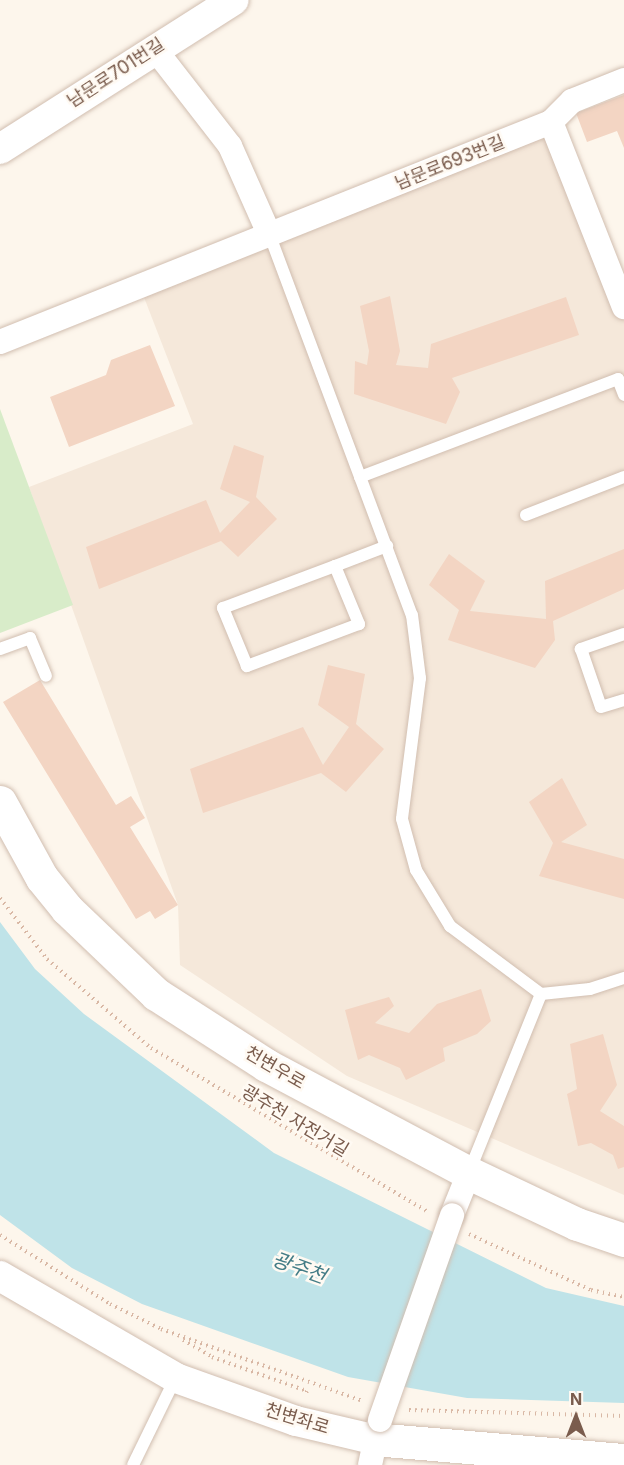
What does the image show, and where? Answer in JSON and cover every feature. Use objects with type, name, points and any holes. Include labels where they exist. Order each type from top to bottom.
[{"type":"main road","name":"천변우로","points":[[0,802],[20,843],[61,901],[156,994],[266,1065],[469,1173],[558,1216],[624,1240]]},
{"type":"main road","name":"천변좌로","points":[[373,1432],[462,1456],[624,1460]]},
{"type":"street","name":"남문로701번길","points":[[0,149],[154,48],[234,0]]},
{"type":"street","points":[[154,48],[230,146],[270,236]]},
{"type":"street","name":"남문로693번길","points":[[0,342],[550,123],[572,101],[624,80]]},
{"type":"street","points":[[550,123],[624,308]]},
{"type":"street","points":[[373,1432],[469,1173]]},
{"type":"street","name":"천변좌로","points":[[0,1276],[176,1378],[296,1421],[373,1432]]},
{"type":"lane","points":[[270,236],[387,546],[418,642],[419,696],[402,819],[416,870],[450,926],[541,994],[590,989],[624,978]]},
{"type":"lane","points":[[360,477],[618,379],[624,395]]},
{"type":"lane","points":[[526,515],[624,477]]},
{"type":"lane","points":[[335,566],[359,624],[247,666],[223,608],[387,546]]},
{"type":"lane","points":[[624,634],[581,649],[601,707],[624,700]]},
{"type":"lane","points":[[0,649],[30,638],[46,676]]},
{"type":"lane","points":[[469,1173],[541,994]]},
{"type":"lane","points":[[133,1465],[176,1378]]},
{"type":"path","name":"광주천 자전거길","points":[[0,898],[47,959],[151,1048],[286,1132],[451,1221],[591,1290],[624,1297]]},
{"type":"path","points":[[0,1235],[110,1304],[373,1432]]},
{"type":"path","points":[[180,1338],[212,1358],[307,1391]]},
{"type":"path","points":[[404,1410],[624,1416]]},
{"type":"shaded area","points":[[551,122],[624,307],[624,1195],[347,1076],[180,965],[178,905],[29,487],[193,424],[140,287]]},
{"type":"green space","points":[[0,409],[73,605],[0,633]]},
{"type":"water","name":"광주천","points":[[0,922],[35,969],[84,1014],[274,1153],[546,1288],[624,1306],[624,1403],[467,1398],[348,1377],[142,1304],[72,1268],[0,1215]]},
{"type":"building","points":[[624,95],[624,148],[617,131],[587,142],[576,113]]},
{"type":"building","points":[[390,296],[400,351],[396,365],[428,368],[431,344],[566,297],[579,335],[452,378],[460,392],[446,424],[354,394],[355,361],[367,365],[369,351],[360,306]]},
{"type":"building","points":[[150,345],[175,406],[69,447],[50,397],[106,375],[111,360]]},
{"type":"building","points":[[234,445],[264,456],[256,497],[277,519],[238,557],[221,541],[99,589],[86,547],[206,500],[220,533],[250,502],[220,489]]},
{"type":"building","points":[[624,549],[624,589],[553,621],[555,640],[535,668],[448,640],[459,610],[429,585],[449,554],[485,581],[470,611],[546,619],[545,581]]},
{"type":"building","points":[[328,665],[365,674],[356,724],[384,749],[346,792],[321,773],[203,813],[190,769],[303,727],[323,765],[349,727],[318,705]]},
{"type":"building","points":[[40,680],[116,805],[131,796],[145,818],[130,827],[178,905],[155,919],[150,911],[136,919],[3,702]]},
{"type":"building","points":[[562,778],[587,825],[561,842],[624,859],[624,899],[539,876],[553,843],[529,802]]},
{"type":"building","points":[[481,989],[491,1021],[477,1034],[443,1048],[445,1061],[406,1080],[400,1068],[369,1055],[358,1060],[345,1010],[389,997],[394,1006],[375,1023],[409,1033],[437,1004]]},
{"type":"building","points":[[603,1034],[617,1085],[600,1111],[624,1126],[624,1167],[618,1169],[613,1155],[591,1143],[578,1146],[567,1094],[577,1089],[570,1044]]}]
